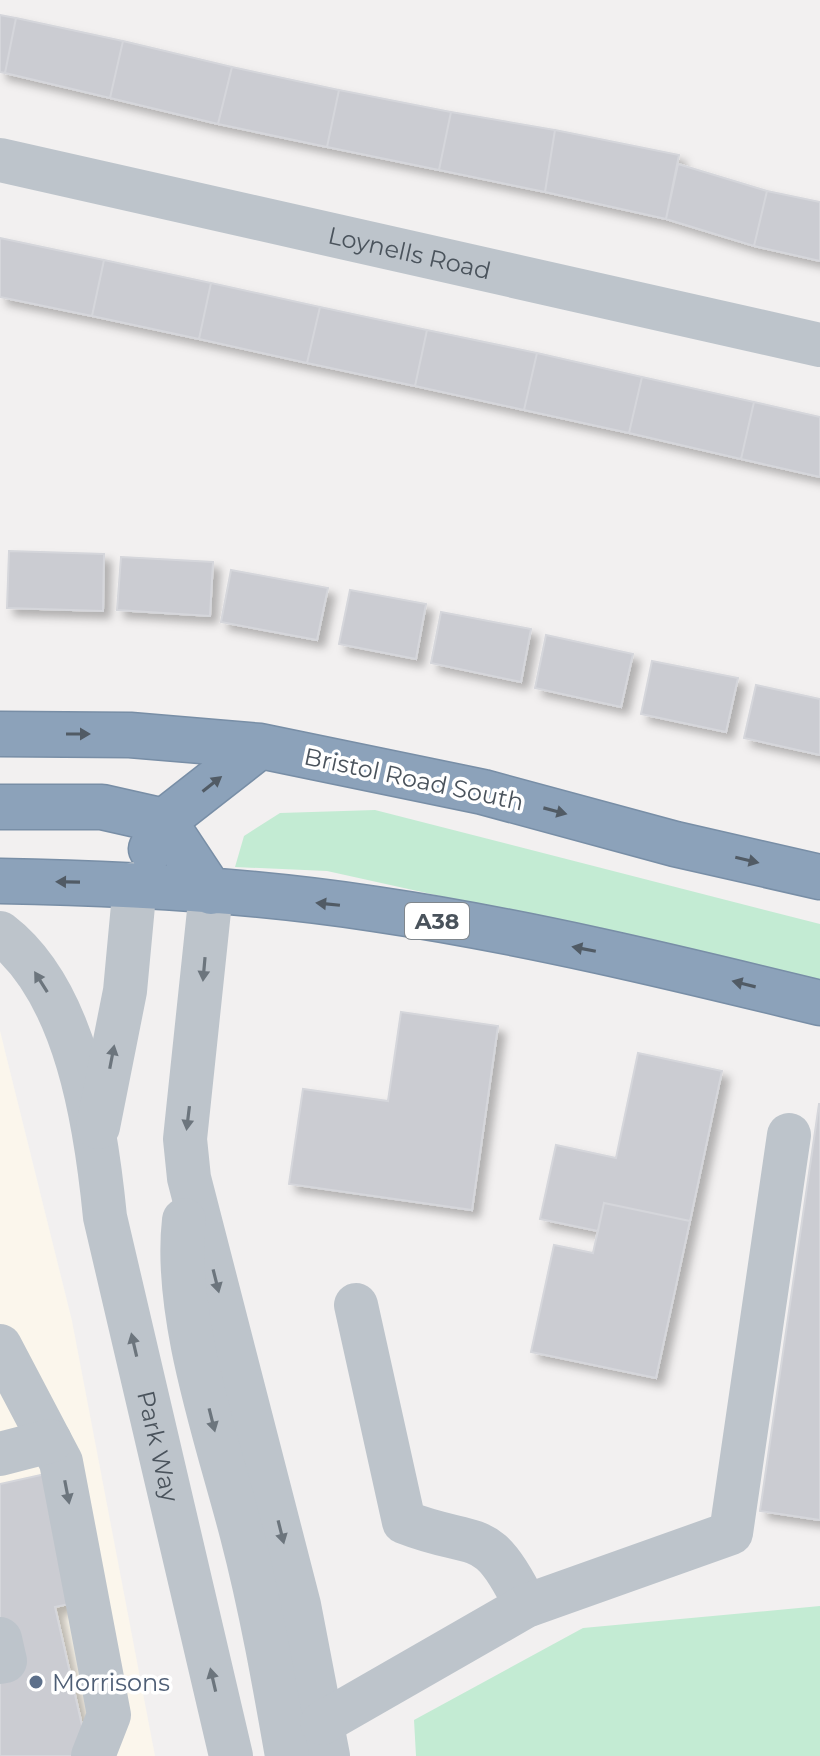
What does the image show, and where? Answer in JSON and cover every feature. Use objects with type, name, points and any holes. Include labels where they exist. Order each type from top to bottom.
[{"type":"highway","name":"Bristol Road South","points":[[0,734],[130,735],[260,746],[483,792],[675,844],[820,877]]},
{"type":"highway","points":[[135,884],[164,821],[260,746]]},
{"type":"highway","points":[[0,807],[102,807],[164,821],[211,892]]},
{"type":"highway","name":"A38","points":[[0,881],[135,884],[375,908],[660,964],[820,1003]]},
{"type":"street","name":"Loynells Road","points":[[0,160],[820,345]]},
{"type":"street","name":"Park Way","points":[[97,1134],[125,991],[135,884]]},
{"type":"street","points":[[211,892],[185,1139],[189,1178],[299,1605],[325,1740],[526,1606],[731,1533],[789,1135]]},
{"type":"street","name":"Park Way","points":[[0,933],[21,949],[59,1010],[97,1134],[105,1217],[231,1756]]},
{"type":"street","points":[[189,1178],[180,1256],[199,1369],[262,1614],[287,1756]]},
{"type":"street","points":[[356,1305],[404,1522],[427,1531],[469,1538],[495,1552],[526,1606]]},
{"type":"street","points":[[0,1346],[61,1462],[109,1715],[93,1756]]},
{"type":"street","points":[[0,1454],[50,1441]]},
{"type":"street","points":[[0,1639],[5,1661],[0,1662]]},
{"type":"shaded area","points":[[0,1031],[72,1321],[155,1756],[0,1756]]},
{"type":"green space","points":[[375,810],[820,924],[820,980],[327,871],[235,867],[244,836],[280,813]]},
{"type":"green space","points":[[820,1606],[820,1756],[416,1756],[414,1720],[583,1628]]},
{"type":"building","points":[[0,15],[16,18],[5,73],[0,72]]},
{"type":"building","points":[[16,18],[123,41],[110,98],[5,73]]},
{"type":"building","points":[[123,41],[232,67],[218,124],[110,98]]},
{"type":"building","points":[[232,67],[339,90],[327,147],[218,124]]},
{"type":"building","points":[[339,90],[451,112],[439,170],[327,147]]},
{"type":"building","points":[[451,112],[555,130],[545,192],[439,170]]},
{"type":"building","points":[[555,130],[679,155],[666,219],[545,192]]},
{"type":"building","points":[[678,164],[767,191],[754,246],[666,219]]},
{"type":"building","points":[[767,191],[820,202],[820,261],[754,246]]},
{"type":"building","points":[[0,238],[104,260],[92,316],[0,297]]},
{"type":"building","points":[[104,260],[211,283],[199,339],[92,316]]},
{"type":"building","points":[[211,283],[320,307],[307,363],[199,339]]},
{"type":"building","points":[[320,307],[427,330],[415,386],[307,363]]},
{"type":"building","points":[[427,330],[537,353],[524,410],[415,386]]},
{"type":"building","points":[[537,353],[642,377],[629,433],[524,410]]},
{"type":"building","points":[[642,377],[754,402],[741,459],[629,433]]},
{"type":"building","points":[[754,402],[820,417],[820,477],[741,459]]},
{"type":"building","points":[[9,551],[104,554],[103,611],[7,608]]},
{"type":"building","points":[[121,557],[213,562],[210,616],[117,610]]},
{"type":"building","points":[[231,570],[328,588],[317,640],[221,622]]},
{"type":"building","points":[[350,590],[426,604],[416,659],[339,644]]},
{"type":"building","points":[[441,612],[531,629],[521,682],[431,663]]},
{"type":"building","points":[[546,635],[633,654],[621,707],[535,688]]},
{"type":"building","points":[[652,661],[738,678],[726,732],[641,714]]},
{"type":"building","points":[[756,685],[820,699],[820,755],[744,738]]},
{"type":"building","points":[[401,1012],[498,1026],[472,1210],[289,1184],[303,1089],[388,1101]]},
{"type":"building","points":[[638,1053],[722,1071],[690,1221],[604,1203],[598,1231],[540,1219],[556,1145],[616,1158]]},
{"type":"building","points":[[820,1104],[820,1520],[760,1511]]},
{"type":"building","points":[[604,1203],[690,1221],[656,1378],[531,1352],[554,1245],[593,1253]]},
{"type":"building","name":"Morrisons","points":[[59,1471],[88,1600],[55,1607],[89,1756],[0,1756],[0,1484]]},
{"type":"place","name":"Morrisons","points":[[36,1682]]}]
